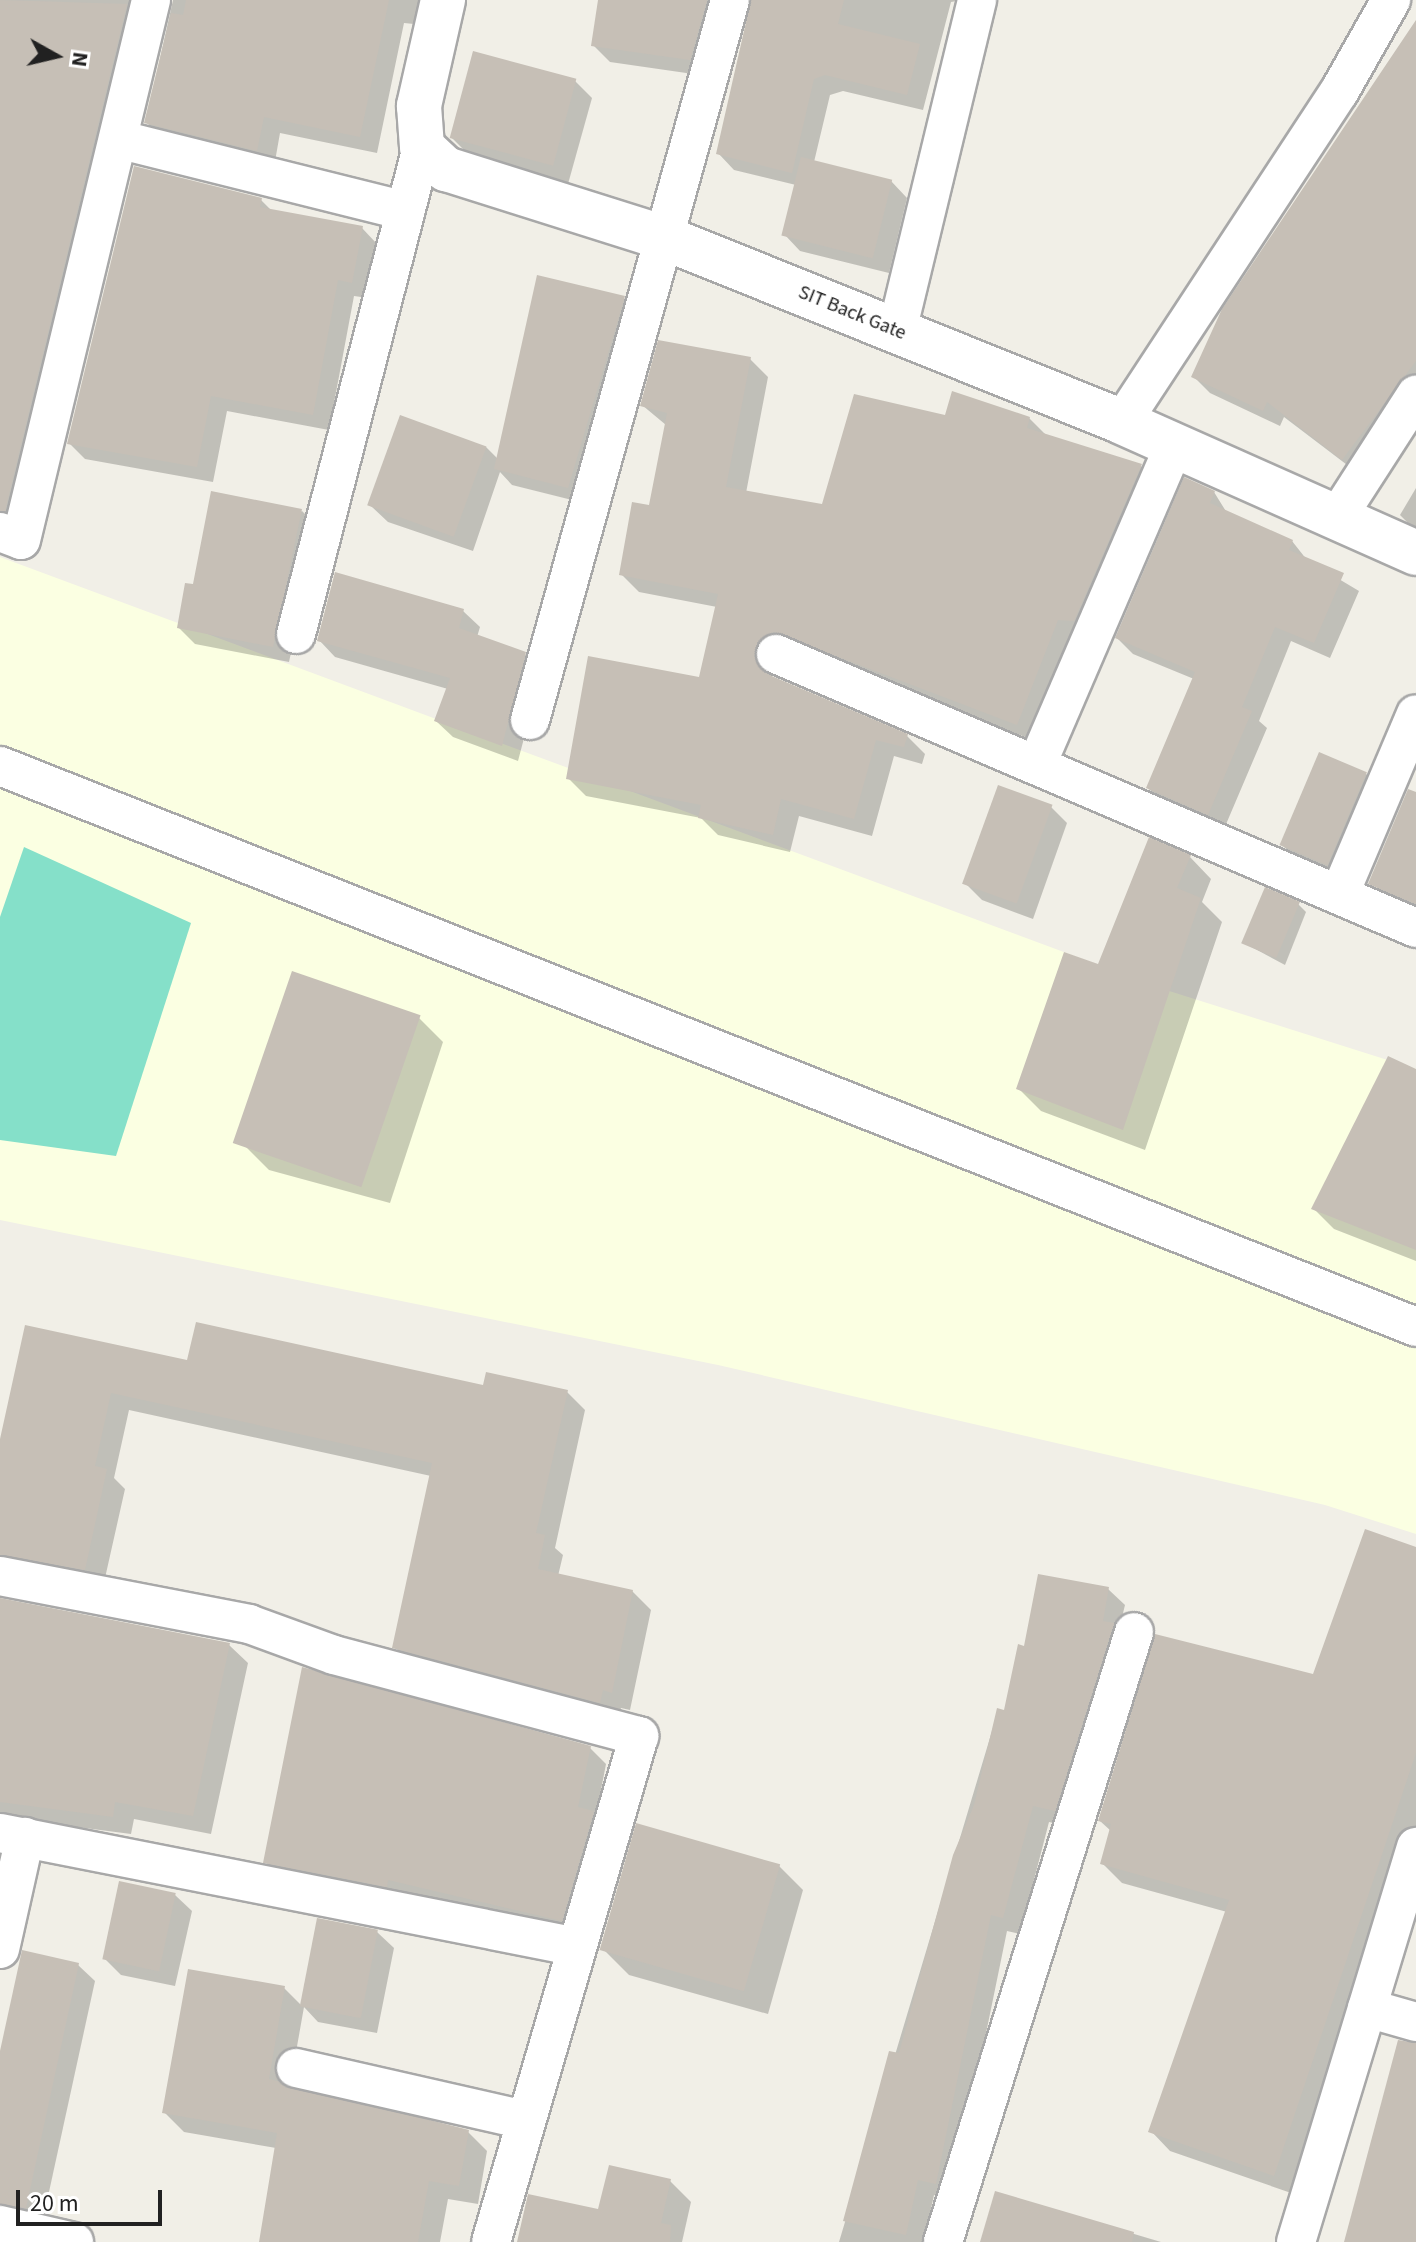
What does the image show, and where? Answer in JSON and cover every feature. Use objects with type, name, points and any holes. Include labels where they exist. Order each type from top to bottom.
[{"type":"street","points":[[0,532],[21,540],[121,140],[151,0]]},
{"type":"street","points":[[296,634],[422,147],[419,106],[443,0]]},
{"type":"street","points":[[530,720],[730,0]]},
{"type":"street","points":[[897,331],[977,0]]},
{"type":"street","points":[[1122,422],[1339,92],[1391,0]]},
{"type":"street","points":[[121,140],[405,211]]},
{"type":"street","name":"SIT Back Gate","points":[[422,147],[446,169],[665,238],[1122,422],[1416,553]]},
{"type":"street","points":[[1336,519],[1416,395]]},
{"type":"street","points":[[1037,764],[1174,446]]},
{"type":"street","points":[[776,654],[1416,928]]},
{"type":"street","points":[[1340,893],[1416,714]]},
{"type":"street","points":[[0,766],[1416,1327]]},
{"type":"street","points":[[0,1576],[249,1624],[334,1655],[639,1736],[573,1946],[491,2242]]},
{"type":"street","points":[[943,2242],[1134,1632]]},
{"type":"street","points":[[0,1949],[13,1835],[573,1946]]},
{"type":"street","points":[[1296,2242],[1416,1847]]},
{"type":"street","points":[[1367,2008],[1416,2022]]},
{"type":"street","points":[[296,2068],[525,2120]]},
{"type":"street","points":[[0,2225],[74,2242]]},
{"type":"shaded area","points":[[0,557],[1166,990],[1416,1069],[1416,1534],[1325,1505],[718,1365],[0,1220]]},
{"type":"green space","points":[[24,847],[191,923],[116,1156],[0,1140],[0,917]]},
{"type":"building","points":[[0,0],[127,4],[5,511],[0,511]]},
{"type":"building","points":[[186,0],[389,0],[360,137],[264,117],[257,151],[144,123],[171,13],[183,15]]},
{"type":"building","points":[[598,0],[707,0],[690,60],[591,46]]},
{"type":"building","points":[[751,0],[844,0],[838,24],[920,44],[907,95],[825,75],[814,79],[792,173],[716,154]]},
{"type":"building","points":[[1416,20],[1416,361],[1342,460],[1267,402],[1263,411],[1191,377],[1222,309]]},
{"type":"building","points":[[473,51],[576,79],[553,166],[450,138]]},
{"type":"building","points":[[801,157],[892,180],[873,258],[781,236]]},
{"type":"building","points":[[134,166],[262,198],[260,207],[363,226],[352,283],[338,280],[313,415],[211,396],[197,467],[67,444]]},
{"type":"building","points":[[537,275],[625,296],[568,488],[494,469]]},
{"type":"building","points":[[658,340],[751,357],[726,487],[822,504],[854,394],[945,415],[952,391],[1030,417],[1027,428],[1142,464],[1074,621],[1058,620],[1017,725],[773,632],[754,656],[767,674],[908,734],[904,747],[876,740],[854,819],[781,799],[773,835],[698,818],[701,805],[566,779],[588,656],[699,677],[718,594],[619,575],[632,502],[649,505],[667,413],[640,406]]},
{"type":"building","points":[[400,415],[486,446],[454,537],[367,505]]},
{"type":"building","points":[[1184,477],[1215,491],[1210,503],[1293,540],[1289,550],[1344,573],[1314,643],[1275,627],[1242,707],[1252,711],[1208,815],[1146,788],[1195,672],[1115,638]]},
{"type":"building","points":[[211,491],[302,509],[273,647],[177,628],[185,583],[193,584]]},
{"type":"building","points":[[335,572],[464,609],[459,628],[526,652],[502,746],[434,721],[450,678],[317,641]]},
{"type":"building","points":[[1319,752],[1367,772],[1327,865],[1280,845]]},
{"type":"building","points":[[998,785],[1053,805],[1017,904],[962,884]]},
{"type":"building","points":[[1408,789],[1416,792],[1416,904],[1368,884]]},
{"type":"building","points":[[1149,837],[1191,855],[1177,888],[1201,898],[1123,1130],[1016,1089],[1064,952],[1098,964]]},
{"type":"building","points":[[1265,887],[1300,902],[1276,958],[1241,943]]},
{"type":"building","points":[[292,971],[421,1015],[361,1187],[233,1143]]},
{"type":"building","points":[[1388,1056],[1416,1069],[1416,1250],[1311,1209]]},
{"type":"building","points":[[196,1322],[483,1385],[486,1372],[568,1390],[536,1533],[545,1535],[538,1569],[633,1590],[612,1693],[603,1690],[600,1703],[392,1648],[432,1463],[111,1393],[95,1466],[107,1469],[85,1570],[0,1555],[0,1439],[25,1325],[187,1360]]},
{"type":"building","points":[[1365,1529],[1416,1547],[1416,1753],[1274,2176],[1148,2132],[1229,1900],[1100,1864],[1111,1824],[1098,1821],[1155,1634],[1313,1674]]},
{"type":"building","points":[[1038,1574],[1109,1587],[1103,1621],[1114,1623],[1055,1811],[1033,1806],[1003,1918],[991,1915],[936,2184],[918,2180],[906,2235],[843,2221],[889,2051],[899,2053],[953,1855],[974,1805],[997,1708],[1004,1710],[1018,1644],[1024,1646]]},
{"type":"building","points":[[0,1598],[230,1643],[193,1816],[115,1802],[113,1817],[0,1802]]},
{"type":"building","points":[[302,1667],[591,1746],[578,1807],[594,1811],[562,1921],[388,1880],[387,1887],[263,1863]]},
{"type":"building","points":[[636,1823],[780,1864],[744,1991],[600,1950]]},
{"type":"building","points":[[119,1881],[176,1893],[159,1971],[102,1959]]},
{"type":"building","points":[[317,1918],[378,1930],[361,2018],[300,2006]]},
{"type":"building","points":[[22,1950],[79,1963],[26,2208],[0,2204],[0,2051]]},
{"type":"building","points":[[188,1969],[285,1986],[269,2079],[469,2130],[459,2186],[429,2181],[418,2242],[259,2242],[277,2133],[162,2113]]},
{"type":"building","points":[[1398,2040],[1416,2043],[1416,2242],[1344,2242]]},
{"type":"building","points":[[609,2165],[671,2179],[661,2223],[671,2225],[670,2242],[517,2242],[528,2194],[598,2209]]},
{"type":"building","points":[[995,2191],[1134,2232],[1132,2242],[980,2242]]}]
